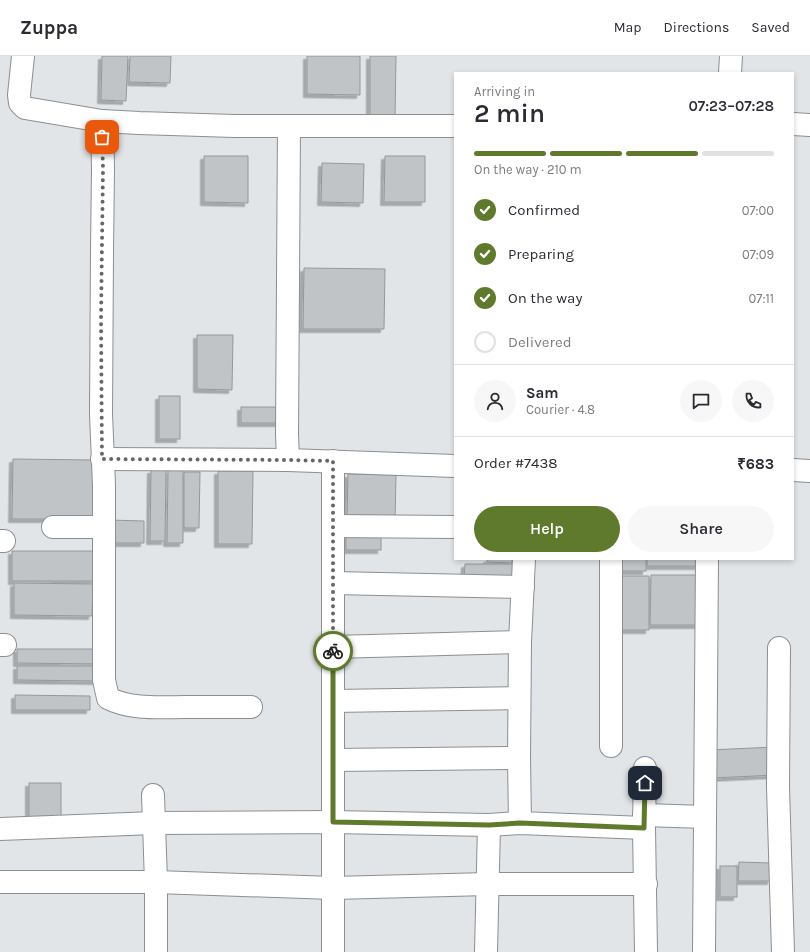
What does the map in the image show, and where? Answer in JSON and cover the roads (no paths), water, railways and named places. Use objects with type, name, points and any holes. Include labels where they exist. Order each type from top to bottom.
[{"type":"street","points":[[23,56],[19,95],[20,103],[25,108],[102,121],[234,126],[454,126]]},
{"type":"street","points":[[730,72],[731,56]]},
{"type":"street","points":[[102,121],[103,168],[101,319],[102,459],[104,485],[104,680],[108,698],[115,702],[128,705],[152,707],[251,707]]},
{"type":"street","points":[[794,124],[810,125]]},
{"type":"street","points":[[288,460],[286,434],[289,126]]},
{"type":"street","points":[[102,459],[288,460],[454,466]]},
{"type":"street","points":[[333,461],[333,952]]},
{"type":"street","points":[[794,470],[810,471]]},
{"type":"street","points":[[333,526],[454,527]]},
{"type":"street","points":[[53,527],[104,527]]},
{"type":"street","points":[[520,823],[519,698],[524,560]]},
{"type":"street","points":[[611,560],[611,746]]},
{"type":"street","points":[[704,952],[707,560]]},
{"type":"street","points":[[333,583],[523,587]]},
{"type":"street","points":[[333,647],[520,642]]},
{"type":"street","points":[[779,648],[778,788],[783,952]]},
{"type":"street","points":[[333,701],[519,698]]},
{"type":"street","points":[[333,760],[519,758]]},
{"type":"street","points":[[645,768],[644,821],[646,952]]},
{"type":"street","points":[[153,795],[156,882],[156,952]]},
{"type":"street","points":[[0,829],[154,823],[333,822],[489,825],[644,821],[705,817]]},
{"type":"street","points":[[486,952],[489,825]]},
{"type":"street","points":[[0,882],[156,882],[333,888],[488,884],[646,884]]}]
